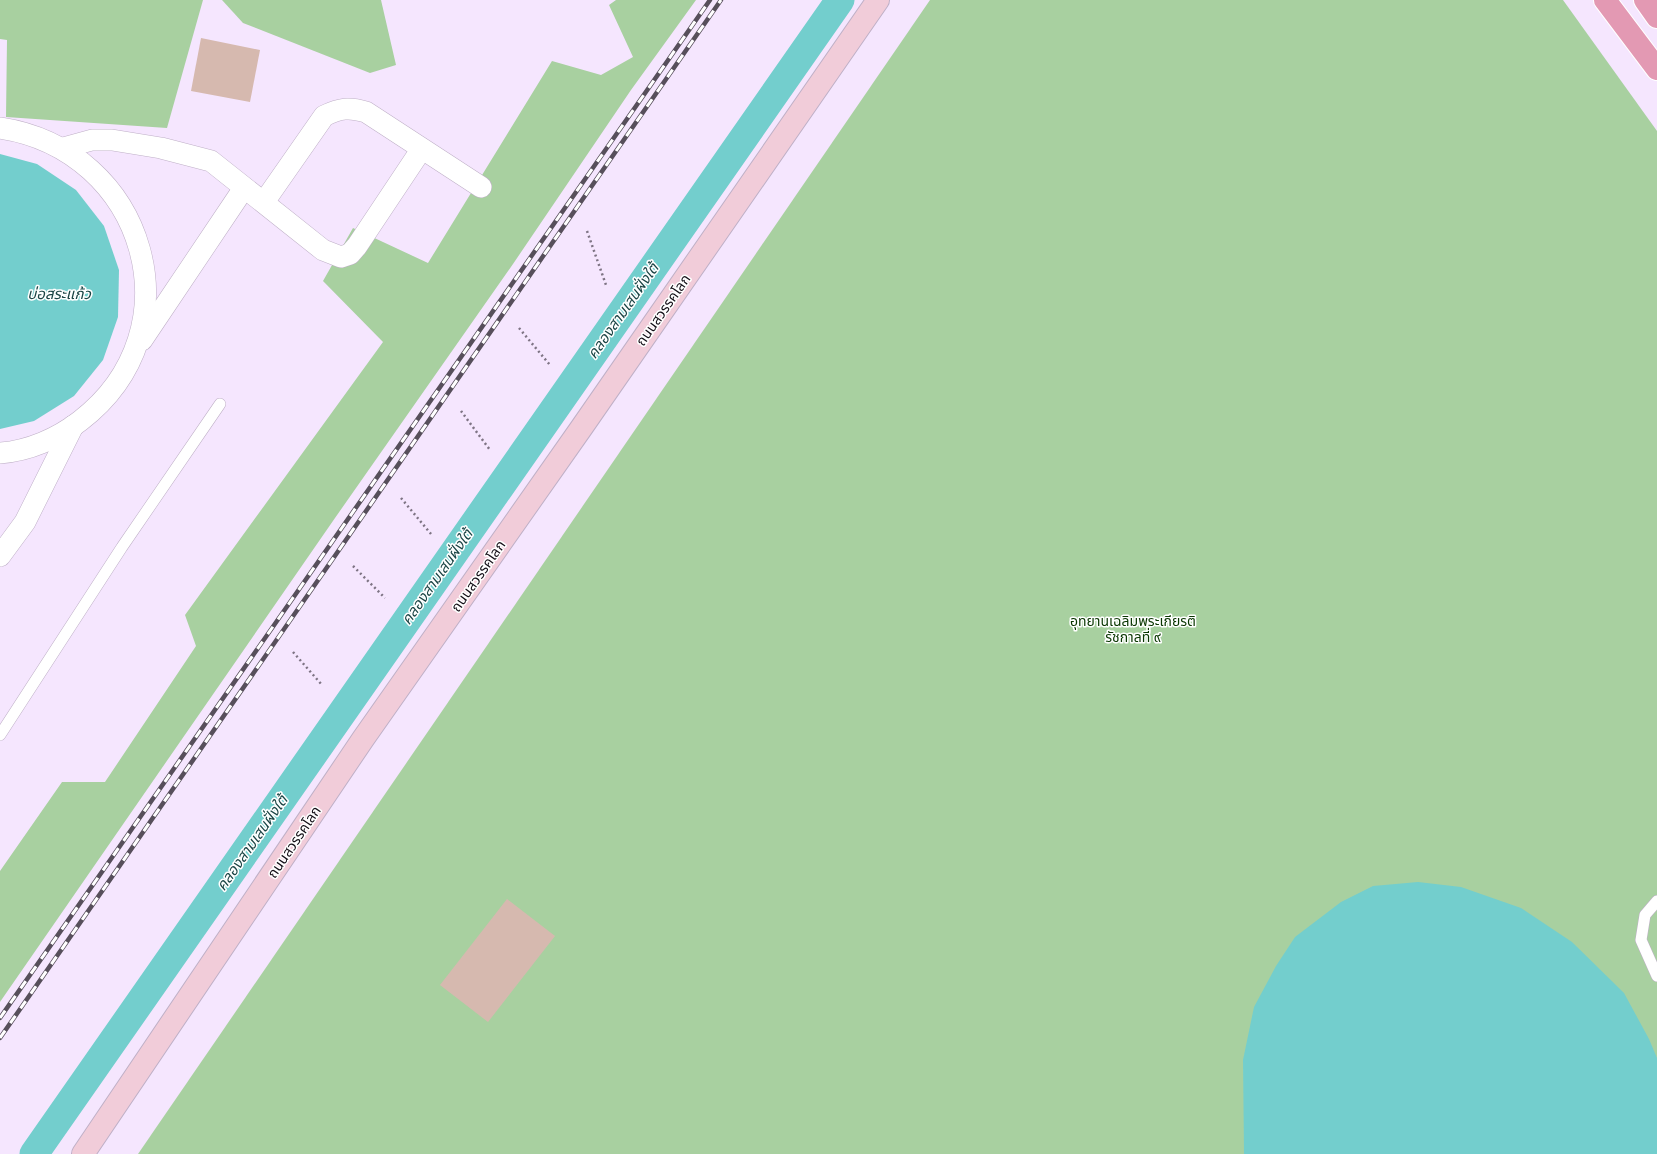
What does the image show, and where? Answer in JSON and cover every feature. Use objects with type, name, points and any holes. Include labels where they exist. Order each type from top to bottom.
[{"type":"main road","points":[[1604,0],[1657,69]]},
{"type":"main road","points":[[1645,0],[1657,17]]},
{"type":"street","name":"ถนนสวรรคโลก","points":[[83,1154],[364,739],[878,0]]},
{"type":"street","points":[[264,202],[324,116],[335,110],[351,108],[366,112],[421,150],[481,187]]},
{"type":"street","points":[[0,128],[17,130],[63,148],[100,177],[128,216],[137,238],[143,261],[145,285],[144,308],[140,331],[133,354]]},
{"type":"street","points":[[63,148],[92,140],[112,140],[161,148],[211,161],[323,250],[341,257],[350,254],[357,246],[421,150]]},
{"type":"street","points":[[0,452],[30,447],[52,438],[73,426],[92,412],[122,375],[133,354],[244,188]]},
{"type":"street","points":[[0,556],[25,522],[73,426]]},
{"type":"lane","points":[[0,735],[122,547],[220,404]]},
{"type":"lane","points":[[1657,900],[1645,915],[1641,940],[1657,976]]},
{"type":"path","points":[[587,231],[606,286]]},
{"type":"path","points":[[519,328],[550,366]]},
{"type":"path","points":[[461,411],[490,450]]},
{"type":"path","points":[[400,498],[431,534]]},
{"type":"path","points":[[353,566],[385,598]]},
{"type":"path","points":[[293,652],[322,686]]},
{"type":"green space","points":[[0,0],[203,0],[167,128],[6,117],[7,40],[0,39]]},
{"type":"green space","points":[[222,0],[381,0],[396,65],[370,73],[243,23]]},
{"type":"green space","points":[[616,0],[696,0],[631,90],[513,264],[0,1002],[0,871],[62,782],[105,782],[196,646],[185,615],[383,342],[323,281],[353,228],[428,263],[552,61],[601,75],[633,57],[609,5]]},
{"type":"green space","name":"อุทยานเฉลิมพระเกียรติ รัชกาลที่ ๙","points":[[930,0],[1563,0],[1657,131],[1657,1154],[138,1154]]},
{"type":"water","name":"บ่อสระแก้ว","points":[[0,154],[37,164],[76,190],[104,226],[119,270],[118,317],[103,360],[74,396],[34,421],[0,429]]},
{"type":"water","points":[[1418,882],[1461,887],[1521,908],[1572,942],[1624,993],[1649,1039],[1657,1058],[1657,1154],[1244,1154],[1243,1060],[1254,1007],[1276,966],[1295,937],[1341,902],[1373,886]]},
{"type":"building","points":[[201,38],[260,50],[250,102],[191,91]]},
{"type":"building","points":[[507,899],[555,936],[488,1022],[440,985]]},
{"type":"waterway","name":"คลองสามเสนฝั่งใต้","points":[[34,1154],[840,0]]},
{"type":"railway","points":[[0,1018],[710,0]]},
{"type":"railway","points":[[0,1038],[721,0]]}]
